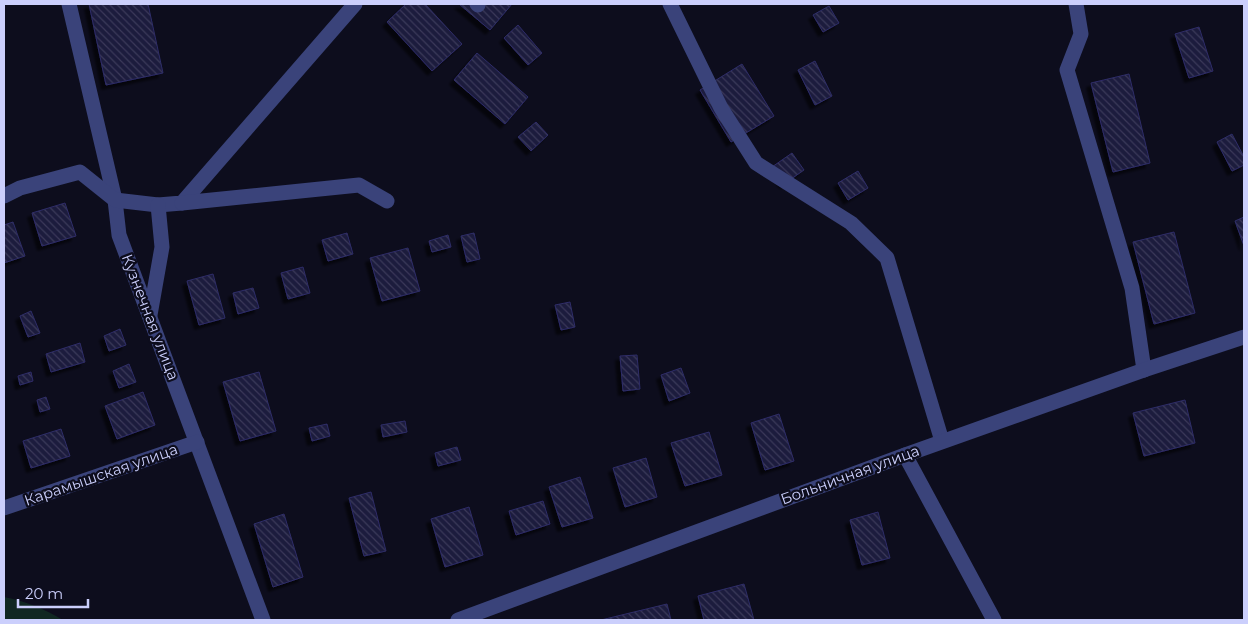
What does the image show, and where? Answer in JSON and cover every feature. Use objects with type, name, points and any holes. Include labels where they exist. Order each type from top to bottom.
[{"type":"street","name":"Кузнечная улица","points":[[69,4],[115,200],[119,235],[263,620]]},
{"type":"street","points":[[182,203],[355,4]]},
{"type":"street","points":[[670,4],[721,108],[756,163],[851,223],[887,258],[942,441]]},
{"type":"street","points":[[1076,4],[1081,34],[1067,70],[1132,288],[1144,370]]},
{"type":"street","points":[[4,196],[20,188],[80,172],[115,200],[158,205],[359,185],[387,201]]},
{"type":"street","points":[[150,316],[162,247],[158,205]]},
{"type":"street","name":"Больничная улица","points":[[458,620],[479,617],[942,441],[1244,337]]},
{"type":"street","name":"Карамышская улица","points":[[4,508],[197,442]]},
{"type":"street","points":[[905,455],[994,620]]},
{"type":"green space","points":[[4,597],[35,606],[63,620],[4,620]]},
{"type":"building","points":[[89,4],[148,4],[163,73],[106,85]]},
{"type":"building","points":[[406,4],[425,4],[462,44],[432,71],[387,22]]},
{"type":"building","points":[[459,4],[512,4],[490,30]]},
{"type":"building","points":[[829,6],[839,23],[823,32],[813,15]]},
{"type":"building","points":[[518,25],[542,53],[528,65],[504,38]]},
{"type":"building","points":[[1199,27],[1213,71],[1189,78],[1175,34]]},
{"type":"building","points":[[477,53],[528,97],[505,124],[454,80]]},
{"type":"building","points":[[815,61],[832,96],[815,105],[798,70]]},
{"type":"building","points":[[742,64],[774,116],[731,142],[700,90]]},
{"type":"building","points":[[1129,74],[1150,163],[1113,172],[1091,83]]},
{"type":"building","points":[[536,122],[548,135],[531,151],[518,137]]},
{"type":"building","points":[[1232,134],[1244,157],[1244,165],[1232,171],[1217,142]]},
{"type":"building","points":[[792,153],[804,170],[784,184],[772,167]]},
{"type":"building","points":[[858,171],[868,188],[848,200],[838,183]]},
{"type":"building","points":[[65,203],[76,236],[42,246],[32,213]]},
{"type":"building","points":[[1244,217],[1244,246],[1235,221]]},
{"type":"building","points":[[13,222],[25,256],[4,263],[4,225]]},
{"type":"building","points":[[1174,232],[1195,313],[1154,324],[1133,242]]},
{"type":"building","points":[[347,233],[353,254],[328,261],[322,240]]},
{"type":"building","points":[[474,233],[480,259],[467,262],[461,236]]},
{"type":"building","points":[[448,235],[451,247],[432,252],[429,241]]},
{"type":"building","points":[[408,248],[420,291],[382,301],[370,258]]},
{"type":"building","points":[[303,267],[310,293],[288,299],[281,273]]},
{"type":"building","points":[[213,274],[225,318],[199,325],[187,281]]},
{"type":"building","points":[[253,288],[259,308],[238,314],[233,293]]},
{"type":"building","points":[[570,302],[575,327],[561,330],[555,305]]},
{"type":"building","points":[[31,311],[40,333],[28,337],[20,316]]},
{"type":"building","points":[[120,329],[126,345],[109,351],[104,336]]},
{"type":"building","points":[[80,343],[85,362],[51,372],[46,354]]},
{"type":"building","points":[[637,355],[640,389],[623,391],[620,356]]},
{"type":"building","points":[[129,364],[136,382],[119,388],[113,371]]},
{"type":"building","points":[[681,368],[690,393],[669,401],[661,375]]},
{"type":"building","points":[[31,372],[33,381],[20,385],[18,376]]},
{"type":"building","points":[[259,372],[276,431],[240,441],[223,382]]},
{"type":"building","points":[[143,392],[155,425],[117,439],[105,406]]},
{"type":"building","points":[[46,397],[50,409],[40,412],[37,400]]},
{"type":"building","points":[[1185,400],[1195,443],[1144,456],[1133,413]]},
{"type":"building","points":[[779,414],[794,461],[765,470],[751,423]]},
{"type":"building","points":[[405,421],[407,432],[383,437],[381,425]]},
{"type":"building","points":[[327,424],[330,436],[312,441],[309,428]]},
{"type":"building","points":[[61,429],[70,456],[31,468],[23,441]]},
{"type":"building","points":[[709,432],[722,475],[685,486],[671,443]]},
{"type":"building","points":[[457,447],[461,460],[438,466],[435,453]]},
{"type":"building","points":[[646,458],[657,497],[625,507],[613,468]]},
{"type":"building","points":[[580,477],[593,518],[562,527],[549,487]]},
{"type":"building","points":[[371,492],[386,551],[364,556],[349,498]]},
{"type":"building","points":[[543,501],[550,524],[516,535],[509,511]]},
{"type":"building","points":[[469,507],[483,555],[445,567],[431,519]]},
{"type":"building","points":[[878,512],[890,558],[862,565],[850,520]]},
{"type":"building","points":[[284,514],[303,577],[273,587],[254,524]]},
{"type":"building","points":[[744,584],[754,620],[704,620],[698,596]]},
{"type":"building","points":[[667,604],[671,620],[601,620]]}]
